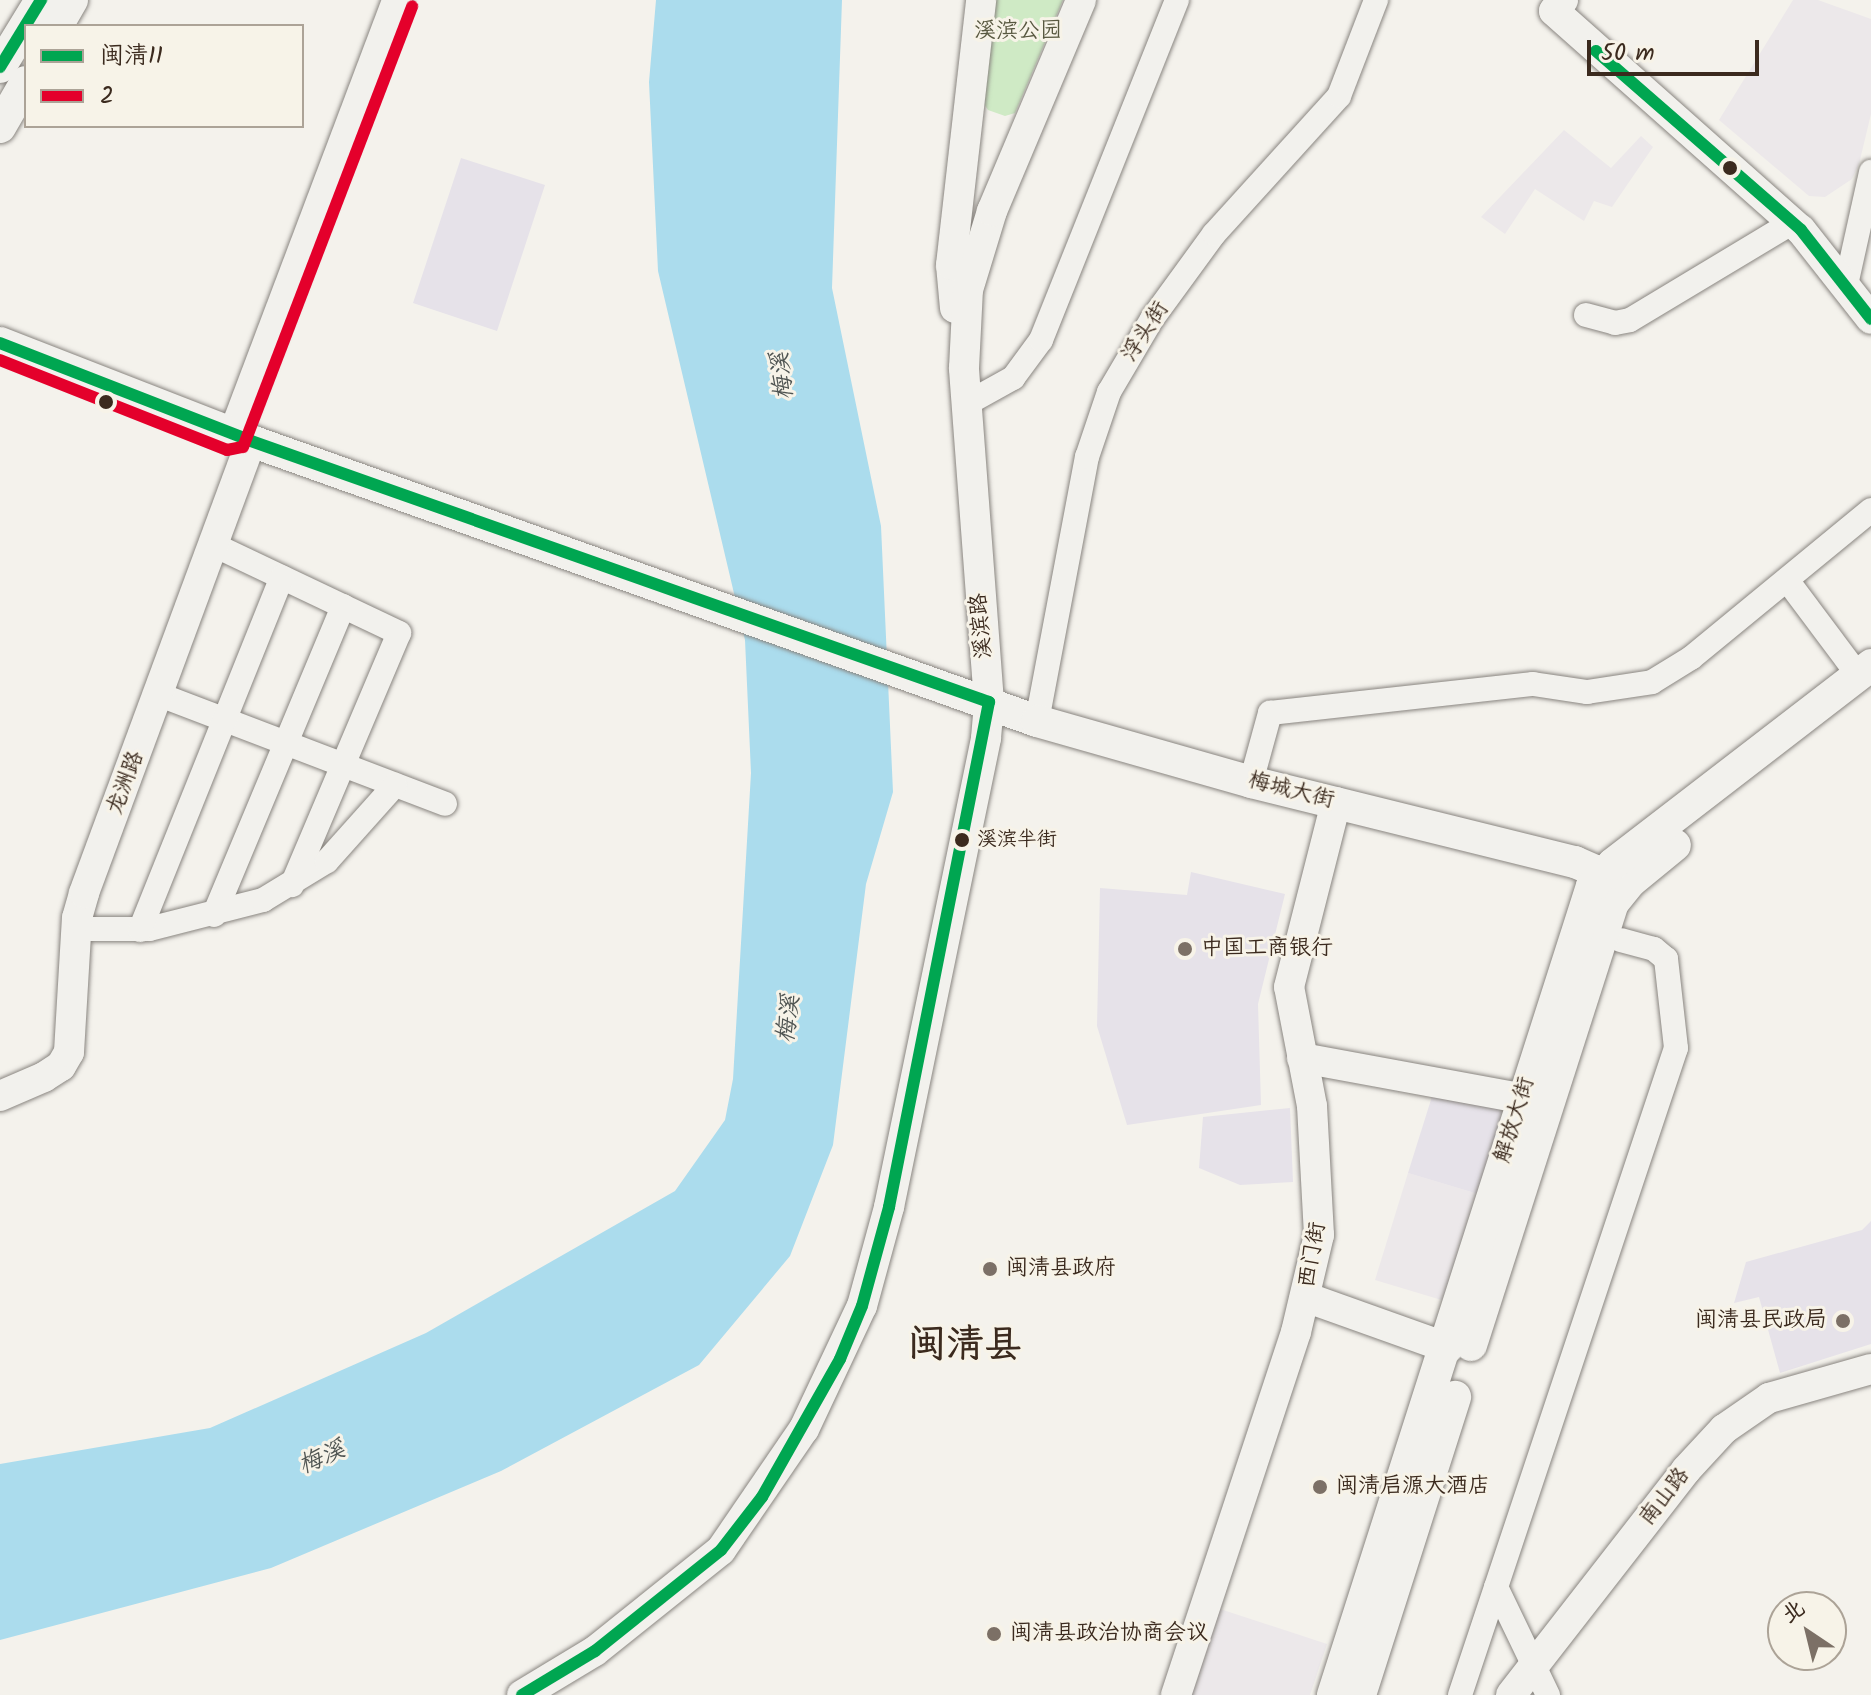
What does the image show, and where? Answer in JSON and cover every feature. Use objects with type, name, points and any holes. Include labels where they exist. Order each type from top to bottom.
[{"type":"main road","points":[[26,24],[41,0]]},
{"type":"main road","points":[[58,24],[72,0]]},
{"type":"main road","points":[[0,67],[24,28]]},
{"type":"main road","points":[[0,127],[24,85]]},
{"type":"main road","points":[[0,343],[242,438]]},
{"type":"main road","name":"梅城大街","points":[[242,438],[957,689],[1037,721],[1251,782],[1575,862],[1611,884]]},
{"type":"main road","name":"解放大街","points":[[1333,1695],[1448,1348],[1521,1098],[1580,916],[1611,884],[1867,677]]},
{"type":"main road","name":"解放大街","points":[[1360,1695],[1596,950],[1611,884]]},
{"type":"street","name":"龙洲路","points":[[0,1096],[52,1071],[69,1052],[76,929],[84,893],[214,545],[242,438],[397,0]]},
{"type":"street","points":[[964,368],[951,265],[981,0]]},
{"type":"street","name":"溪滨路","points":[[522,1695],[595,1651],[721,1550],[762,1497],[840,1359],[862,1306],[889,1207],[989,702],[964,368],[967,300],[982,241],[1081,0]]},
{"type":"street","points":[[966,404],[1013,378],[1041,340],[1177,0]]},
{"type":"street","name":"浮头街","points":[[1037,721],[1087,457],[1109,392],[1152,319],[1214,234],[1339,96],[1376,0]]},
{"type":"street","points":[[1563,0],[1554,11],[1793,222],[1871,319]]},
{"type":"street","points":[[1846,285],[1871,172]]},
{"type":"street","points":[[1586,315],[1615,323],[1630,320],[1793,222]]},
{"type":"street","points":[[1251,782],[1270,713],[1533,684],[1587,692],[1652,682],[1691,658],[1871,510]]},
{"type":"street","points":[[214,545],[399,633],[292,885]]},
{"type":"street","points":[[140,930],[282,577]]},
{"type":"street","points":[[1787,580],[1867,677]]},
{"type":"street","points":[[214,915],[343,606]]},
{"type":"street","points":[[160,695],[445,804]]},
{"type":"street","points":[[76,929],[140,930],[214,915],[292,885],[354,836],[395,785]]},
{"type":"street","name":"西门街","points":[[1176,1695],[1305,1297],[1321,1210],[1312,1106],[1289,987],[1336,802]]},
{"type":"street","points":[[1460,1695],[1676,1048],[1666,959],[1654,949],[1621,940]]},
{"type":"street","points":[[1302,1058],[1521,1098]]},
{"type":"street","points":[[1305,1297],[1448,1348]]},
{"type":"street","name":"南山路","points":[[1511,1695],[1686,1470],[1724,1429],[1769,1398],[1871,1369]]},
{"type":"street","points":[[1496,1587],[1548,1695]]},
{"type":"shaded area","points":[[1793,0],[1818,0],[1871,19],[1871,114],[1859,164],[1852,179],[1825,197],[1809,196],[1719,120]]},
{"type":"shaded area","points":[[1564,130],[1611,168],[1641,136],[1653,147],[1612,207],[1594,201],[1584,221],[1535,189],[1505,234],[1481,217]]},
{"type":"shaded area","points":[[1408,1173],[1478,1194],[1445,1301],[1375,1280]]},
{"type":"shaded area","points":[[1220,1609],[1327,1644],[1310,1695],[1190,1695]]},
{"type":"green space","name":"溪滨公园","points":[[993,0],[1063,0],[1015,113],[1005,116],[988,110],[982,101]]},
{"type":"water","name":"梅溪","points":[[656,0],[842,0],[832,288],[881,526],[893,792],[866,884],[833,1145],[790,1256],[699,1365],[501,1471],[271,1568],[0,1640],[0,1464],[210,1428],[426,1333],[675,1191],[725,1120],[733,1079],[751,773],[745,640],[658,271],[649,82]]},
{"type":"building","points":[[461,158],[545,185],[497,331],[413,303]]},
{"type":"building","points":[[1191,872],[1285,894],[1258,1004],[1261,1105],[1127,1125],[1097,1026],[1100,888],[1187,895]]},
{"type":"building","points":[[1434,1090],[1503,1110],[1478,1194],[1408,1173]]},
{"type":"building","points":[[1290,1108],[1293,1182],[1240,1185],[1199,1168],[1203,1117]]},
{"type":"building","points":[[1871,1221],[1871,1344],[1780,1373],[1759,1297],[1734,1303],[1746,1262],[1862,1230]]},
{"type":"transit line","name":"闽清11","points":[[26,24],[41,0]]},
{"type":"transit line","name":"2","points":[[0,360],[227,450],[243,447],[412,6]]},
{"type":"transit line","name":"闽清11","points":[[0,67],[24,28]]},
{"type":"transit line","name":"闽清11","points":[[1596,51],[1801,230],[1871,319]]},
{"type":"transit line","name":"闽清11","points":[[0,343],[251,441],[989,702]]},
{"type":"transit line","name":"闽清11","points":[[522,1695],[595,1651],[721,1550],[762,1497],[840,1359],[862,1306],[889,1207],[989,702]]},
{"type":"place","name":"溪滨半街","points":[[962,840]]},
{"type":"place","name":"中国工商银行","points":[[1185,949]]},
{"type":"place","name":"闽清县政府","points":[[990,1269]]},
{"type":"place","name":"闽清县民政局","points":[[1843,1321]]},
{"type":"place","name":"闽清启源大酒店","points":[[1320,1487]]},
{"type":"place","name":"闽清县政治协商会议","points":[[994,1634]]},
{"type":"district","name":"闽清县","points":[[965,1347]]}]
